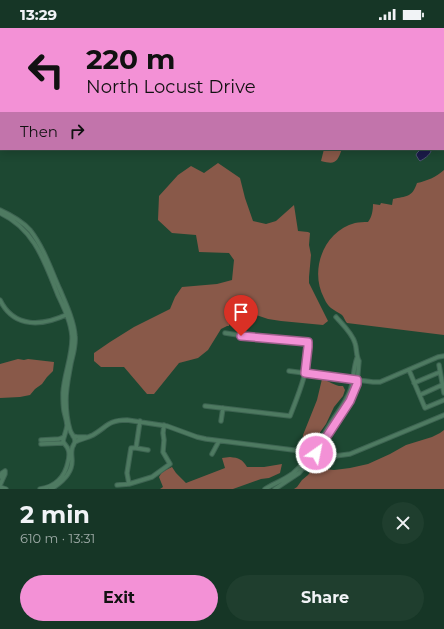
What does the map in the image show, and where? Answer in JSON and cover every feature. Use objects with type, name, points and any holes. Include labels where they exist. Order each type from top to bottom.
[{"type":"street","points":[[0,210],[8,213],[20,221],[38,242],[44,253],[67,314],[72,337],[72,345],[63,389],[64,409],[67,425],[64,436],[65,444],[68,448],[69,459],[64,474],[59,480],[52,485],[40,489]]},
{"type":"street","points":[[0,213],[21,227],[38,248],[73,325],[75,337],[74,347],[66,392],[69,427],[75,439],[72,449],[72,461],[69,473],[59,484],[51,489]]},
{"type":"street","points":[[0,300],[6,308],[21,320],[37,323],[50,321],[67,314]]},
{"type":"street","points":[[265,489],[299,473],[352,397],[357,384],[355,379],[359,361],[354,341],[336,318]]},
{"type":"street","points":[[205,406],[290,416],[302,388],[308,342],[224,333]]},
{"type":"street","points":[[289,371],[380,382],[438,357],[444,356]]},
{"type":"street","points":[[439,365],[444,392]]},
{"type":"street","points":[[409,370],[425,408],[444,400]]},
{"type":"street","points":[[414,383],[440,372]]},
{"type":"street","points":[[420,395],[442,385]]},
{"type":"street","points":[[221,421],[223,408]]},
{"type":"street","points":[[87,437],[78,437],[68,434],[59,439],[41,442],[65,444],[69,447],[96,433],[106,425],[121,420],[140,421],[164,425],[197,437],[220,441],[335,456],[350,454],[444,415]]},
{"type":"street","points":[[136,448],[140,421]]},
{"type":"street","points":[[117,485],[129,484],[152,477],[170,464],[163,452],[164,425]]},
{"type":"street","points":[[212,454],[220,441]]},
{"type":"street","points":[[129,484],[127,473],[131,448],[148,450]]},
{"type":"street","points":[[0,477],[5,471],[0,486],[6,489]]},
{"type":"street","points":[[275,489],[290,477]]},
{"type":"shaded area","points":[[324,150],[342,150],[337,160],[330,163],[321,161]]},
{"type":"shaded area","points":[[420,150],[431,151],[420,161],[416,155]]},
{"type":"shaded area","points":[[218,163],[240,178],[253,221],[266,224],[276,221],[294,205],[298,231],[310,233],[309,245],[311,255],[309,283],[328,321],[323,325],[281,321],[235,311],[231,315],[229,326],[221,329],[208,350],[198,358],[179,363],[154,394],[147,394],[124,367],[101,367],[94,361],[94,353],[134,327],[170,309],[175,297],[182,287],[217,284],[232,280],[234,260],[229,253],[199,252],[196,235],[172,233],[158,220],[159,196],[178,175],[191,166],[204,173]]},
{"type":"shaded area","points":[[444,170],[444,335],[347,323],[342,315],[331,308],[327,303],[320,287],[318,276],[319,264],[322,253],[328,243],[335,234],[344,227],[355,223],[368,222],[372,213],[373,204],[380,205],[381,203],[392,205],[393,199],[408,196],[411,194],[417,183],[438,175]]},
{"type":"shaded area","points":[[18,359],[54,362],[53,371],[30,395],[0,398],[0,364]]},
{"type":"shaded area","points":[[322,379],[335,385],[343,386],[345,390],[343,396],[334,407],[326,424],[315,441],[303,438],[303,435],[317,400]]},
{"type":"shaded area","points":[[444,430],[444,489],[294,489],[313,468],[334,470],[368,464],[406,445],[432,437]]},
{"type":"shaded area","points":[[230,457],[240,459],[247,467],[264,467],[282,464],[280,473],[233,489],[160,489],[163,487],[159,477],[162,472],[172,467],[186,483],[225,468],[222,458]]},
{"type":"route","points":[[241,336],[308,342],[305,373],[357,380],[357,384],[350,401],[316,453]]}]
